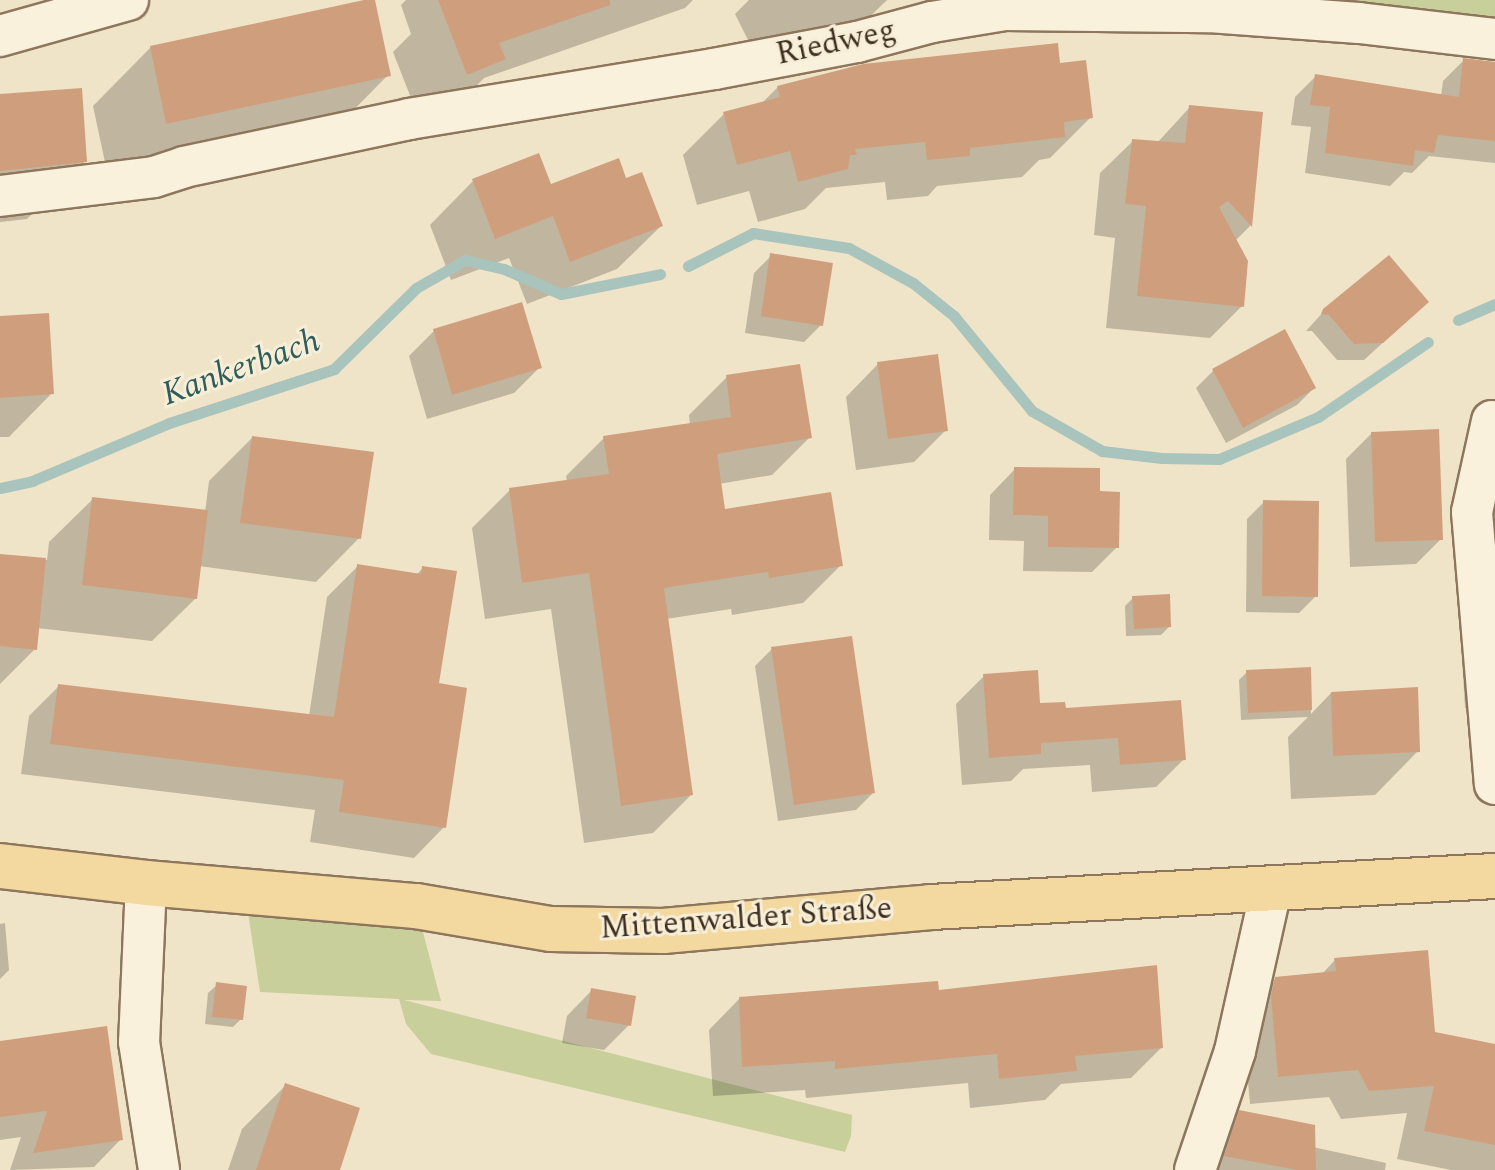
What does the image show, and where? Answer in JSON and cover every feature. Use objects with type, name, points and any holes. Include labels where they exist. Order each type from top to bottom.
[{"type":"main road","name":"Mittenwalder Straße","points":[[0,866],[146,883],[416,906],[551,929],[663,931],[931,907],[1495,876]]},
{"type":"street","points":[[0,36],[128,0]]},
{"type":"street","name":"Riedweg","points":[[0,196],[154,177],[184,167],[409,119],[714,69],[857,42],[932,22],[1005,10],[1209,12],[1359,23],[1495,39]]},
{"type":"street","points":[[1492,421],[1472,512],[1495,784]]},
{"type":"street","points":[[146,883],[139,1042],[159,1170]]},
{"type":"street","points":[[1195,1170],[1235,1051],[1271,890]]},
{"type":"green space","points":[[1169,0],[1495,0],[1495,24]]},
{"type":"green space","points":[[245,893],[418,913],[441,1001],[404,1000],[852,1115],[851,1136],[845,1152],[431,1054],[406,1024],[399,999],[260,992]]},
{"type":"building","points":[[375,0],[391,76],[166,124],[150,46]]},
{"type":"building","points":[[438,0],[610,0],[610,5],[499,43],[506,59],[467,75]]},
{"type":"building","points":[[1058,43],[1060,63],[1086,60],[1093,118],[1064,122],[1065,137],[970,148],[970,156],[927,160],[925,142],[855,149],[857,155],[850,155],[848,169],[798,182],[790,151],[737,165],[723,112],[780,97],[777,86],[863,64]]},
{"type":"building","points":[[1463,58],[1495,62],[1495,141],[1438,135],[1434,153],[1415,150],[1413,166],[1325,153],[1330,107],[1310,105],[1315,74],[1459,97]]},
{"type":"building","points":[[82,88],[87,162],[0,171],[0,94]]},
{"type":"building","points":[[1189,105],[1263,112],[1252,227],[1228,201],[1219,207],[1248,261],[1244,307],[1137,296],[1146,206],[1125,204],[1132,139],[1185,143]]},
{"type":"building","points":[[539,153],[551,184],[619,158],[626,178],[642,172],[663,226],[570,262],[553,216],[495,239],[472,179]]},
{"type":"building","points":[[770,253],[833,263],[823,326],[761,316]]},
{"type":"building","points":[[1389,255],[1429,302],[1383,343],[1354,344],[1329,315],[1321,314],[1323,309]]},
{"type":"building","points":[[522,302],[542,368],[452,395],[433,329]]},
{"type":"building","points":[[49,313],[54,394],[0,398],[0,316]]},
{"type":"building","points":[[1285,329],[1316,388],[1243,428],[1212,369]]},
{"type":"building","points":[[938,354],[948,431],[888,439],[877,362]]},
{"type":"building","points":[[800,364],[812,438],[717,454],[725,509],[831,492],[843,566],[769,578],[768,572],[664,588],[693,795],[621,806],[589,573],[522,583],[509,488],[609,474],[603,436],[731,417],[726,375]]},
{"type":"building","points":[[1439,429],[1443,540],[1375,542],[1371,432]]},
{"type":"building","points":[[252,436],[374,452],[361,539],[240,523]]},
{"type":"building","points":[[1014,467],[1100,468],[1100,491],[1120,492],[1119,548],[1048,547],[1048,516],[1013,515]]},
{"type":"building","points":[[92,497],[208,510],[197,599],[82,585]]},
{"type":"building","points":[[1263,500],[1319,501],[1318,597],[1262,596]]},
{"type":"building","points":[[0,554],[46,558],[37,650],[0,646]]},
{"type":"building","points":[[357,564],[421,574],[422,566],[457,571],[439,683],[467,688],[446,828],[339,812],[344,780],[50,744],[58,684],[334,717]]},
{"type":"building","points":[[1170,594],[1171,627],[1134,629],[1132,596]]},
{"type":"building","points":[[852,636],[875,793],[794,805],[771,647]]},
{"type":"building","points":[[1311,667],[1312,710],[1248,713],[1246,670]]},
{"type":"building","points":[[1038,670],[1040,703],[1065,702],[1066,708],[1181,700],[1186,760],[1120,765],[1118,738],[1041,743],[1041,754],[989,758],[983,674]]},
{"type":"building","points":[[1418,687],[1420,752],[1333,756],[1331,692]]},
{"type":"building","points":[[1428,950],[1435,1032],[1495,1044],[1495,1145],[1424,1131],[1434,1086],[1369,1091],[1358,1070],[1278,1077],[1271,997],[1275,977],[1336,971],[1334,958]]},
{"type":"building","points":[[1157,965],[1163,1048],[1075,1056],[1077,1071],[999,1079],[997,1054],[835,1069],[835,1061],[742,1067],[739,997],[938,981],[939,990]]},
{"type":"building","points":[[216,982],[247,986],[243,1020],[212,1017]]},
{"type":"building","points":[[591,988],[636,996],[631,1026],[586,1018]]},
{"type":"building","points":[[107,1026],[123,1140],[33,1153],[47,1111],[0,1117],[0,1041]]},
{"type":"building","points":[[285,1083],[360,1108],[340,1170],[256,1170]]},
{"type":"building","points":[[1239,1110],[1315,1125],[1316,1170],[1297,1170],[1224,1156]]},
{"type":"waterway","name":"Kankerbach","points":[[688,266],[753,233],[849,248],[913,283],[954,316],[1032,411],[1102,451],[1162,458],[1219,459],[1318,417],[1428,342]]},
{"type":"waterway","name":"Kankerbach","points":[[0,488],[32,481],[169,423],[334,369],[416,288],[465,260],[504,269],[561,294],[660,274]]},
{"type":"waterway","name":"Kankerbach","points":[[1458,320],[1495,304]]}]
